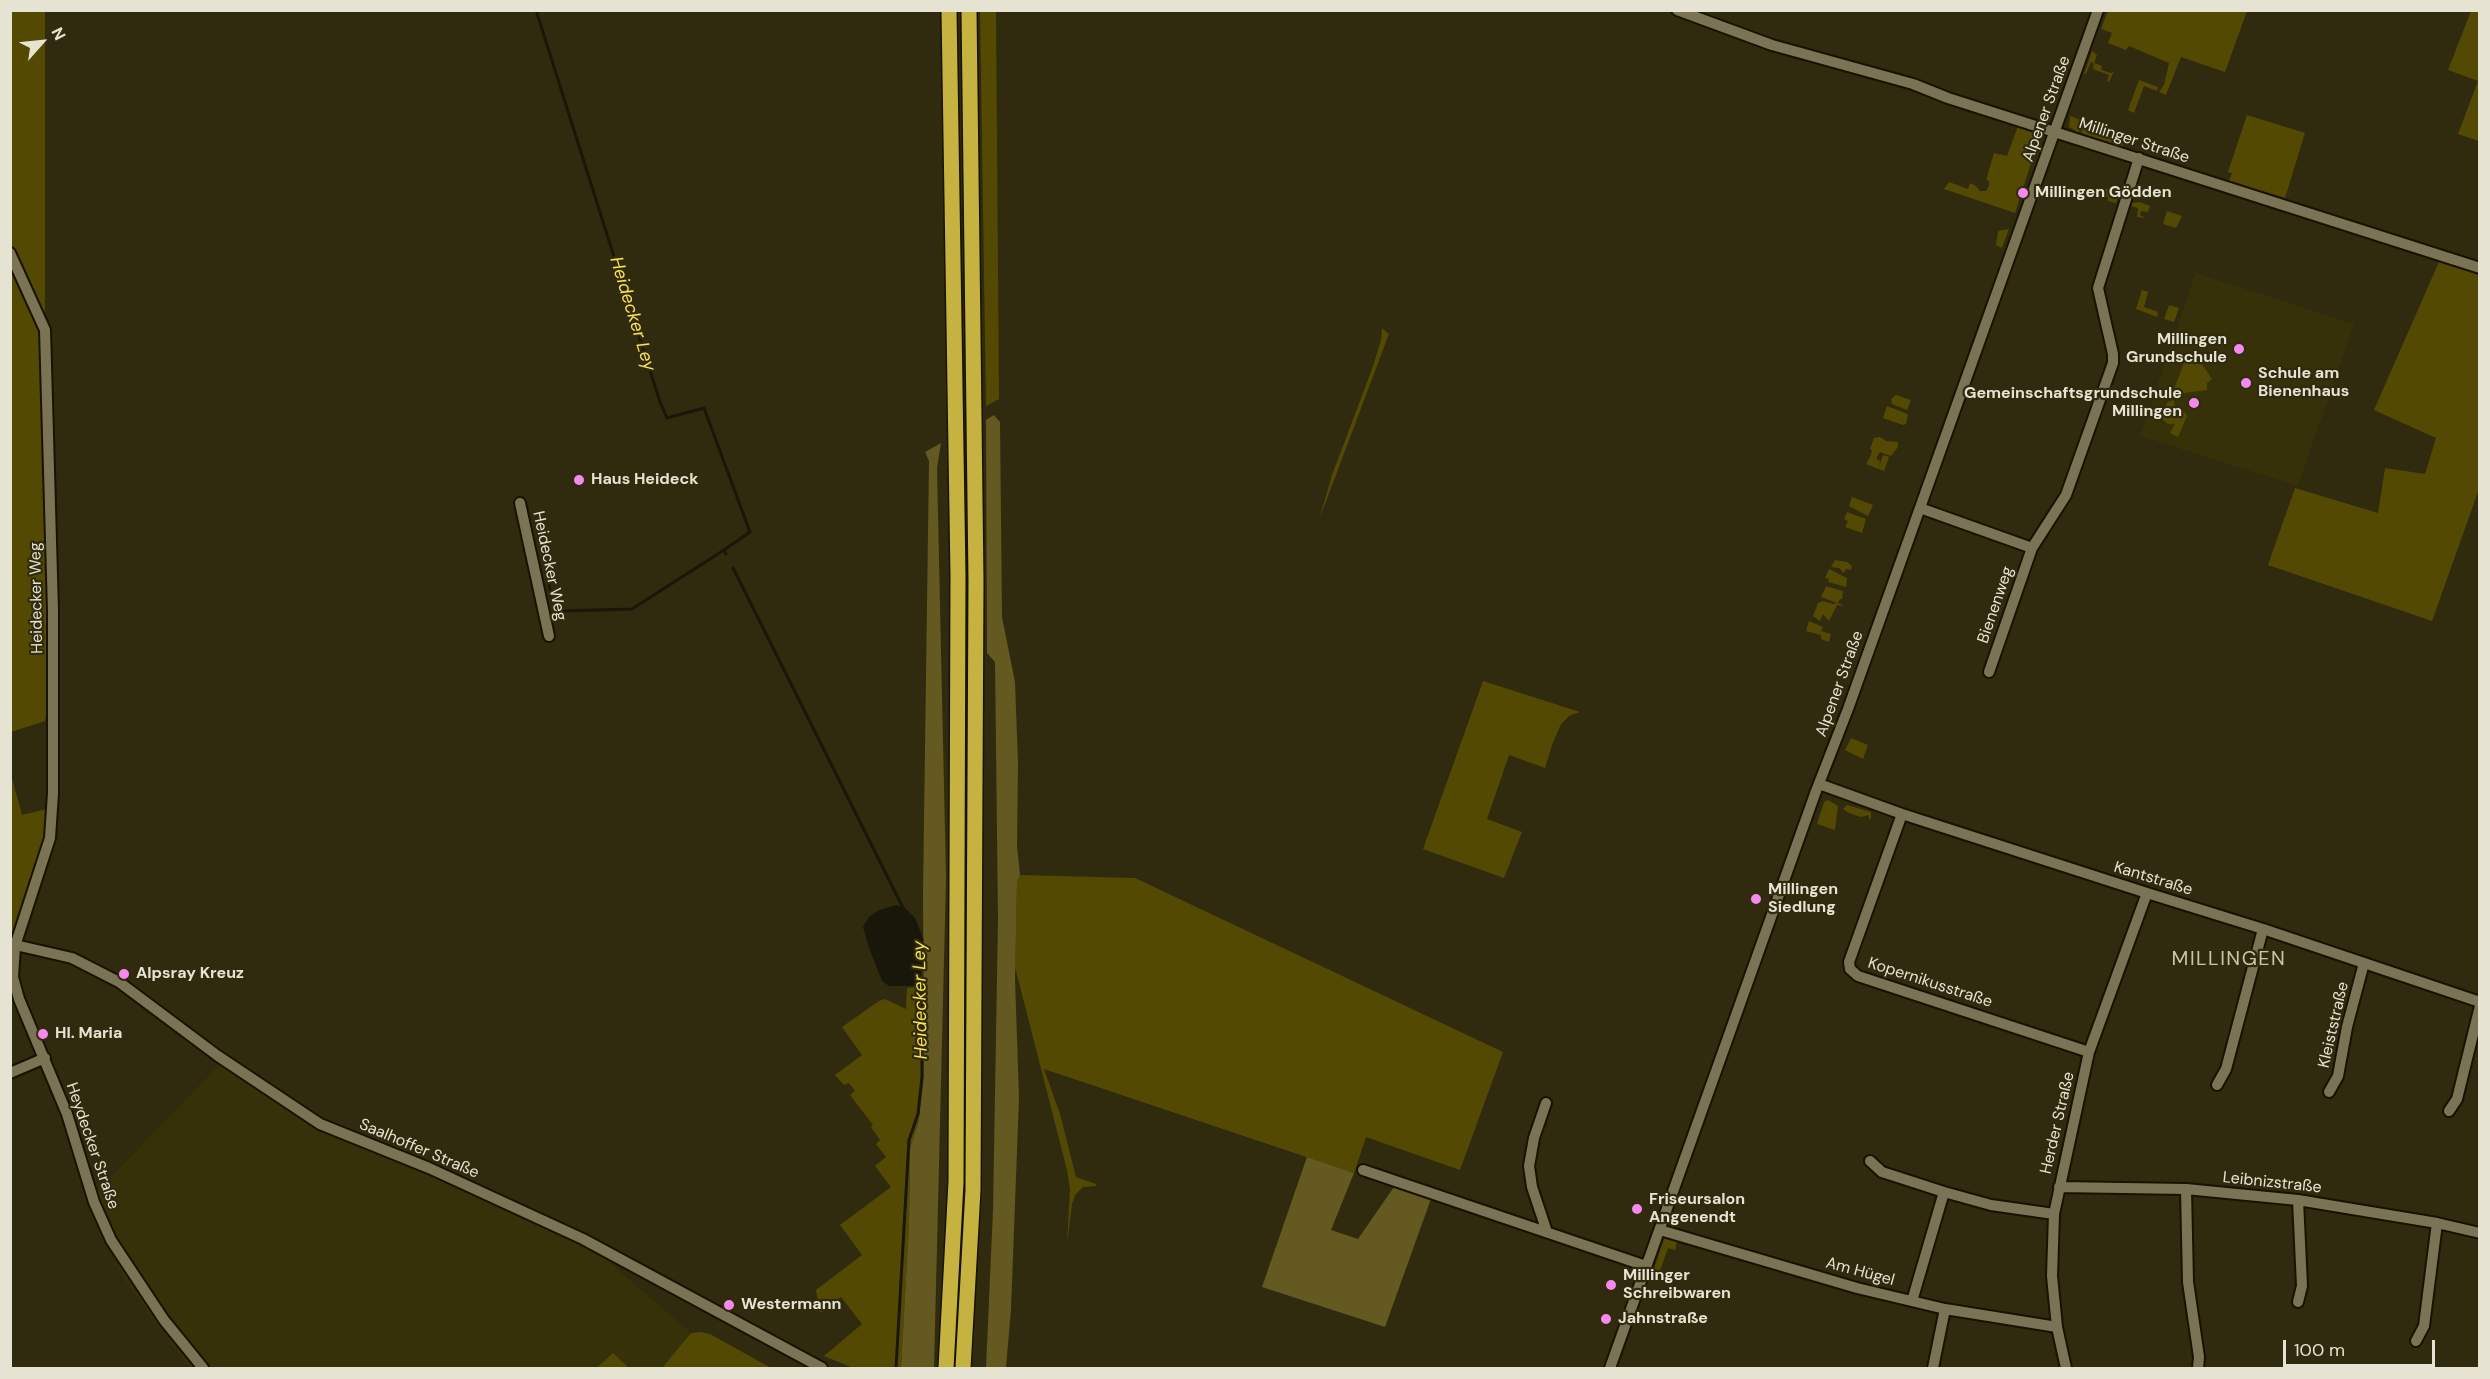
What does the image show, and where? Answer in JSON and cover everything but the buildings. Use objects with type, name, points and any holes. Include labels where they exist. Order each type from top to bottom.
[{"type":"highway","points":[[946,1368],[956,1182],[958,612],[949,10]]},
{"type":"highway","points":[[963,1368],[973,1190],[976,581],[969,10]]},
{"type":"street","name":"Millinger Straße","points":[[1677,10],[1772,45],[1913,84],[1948,98],[2480,268]]},
{"type":"street","name":"Alpener Straße","points":[[1610,1368],[2098,10]]},
{"type":"street","name":"Bienenweg","points":[[1989,672],[2032,548],[2066,495],[2113,363],[2098,288],[2139,158]]},
{"type":"street","name":"Heidecker Weg","points":[[10,253],[45,330],[53,632],[53,793],[50,838],[13,945]]},
{"type":"street","name":"Heidecker Weg","points":[[520,503],[549,636]]},
{"type":"street","points":[[1920,508],[2032,548]]},
{"type":"street","name":"Kantstraße","points":[[1819,784],[1902,814],[2146,893],[2263,928],[2480,1004]]},
{"type":"street","name":"Kopernikusstraße","points":[[1902,814],[1849,962],[1850,969],[1858,975],[2090,1052]]},
{"type":"street","name":"Herder Straße","points":[[2067,1368],[2057,1327],[2052,1276],[2054,1214],[2090,1052],[2146,893]]},
{"type":"street","points":[[2217,1085],[2226,1069],[2263,928]]},
{"type":"street","name":"Heydecker Straße","points":[[13,945],[13,977],[19,999],[67,1114],[94,1202],[111,1240],[164,1320],[202,1368]]},
{"type":"street","name":"Saalhoffer Straße","points":[[13,945],[72,958],[118,982],[218,1056],[320,1124],[429,1168],[583,1239],[822,1368]]},
{"type":"street","name":"Kleiststraße","points":[[2329,1092],[2338,1076],[2364,963]]},
{"type":"street","points":[[2449,1111],[2457,1099],[2480,1004]]},
{"type":"street","points":[[10,1073],[45,1058]]},
{"type":"street","points":[[1546,1103],[1534,1138],[1529,1166],[1532,1186],[1547,1232]]},
{"type":"street","points":[[1870,1161],[1882,1172],[1944,1192],[1991,1205],[2054,1214]]},
{"type":"street","points":[[1363,1170],[1646,1266]]},
{"type":"street","name":"Leibnizstraße","points":[[2059,1187],[2186,1189],[2298,1200],[2437,1222],[2480,1233]]},
{"type":"street","points":[[2186,1189],[2188,1282],[2199,1357],[2198,1368]]},
{"type":"street","points":[[1911,1301],[1944,1192]]},
{"type":"street","points":[[2298,1200],[2302,1286],[2298,1302]]},
{"type":"street","points":[[2416,1341],[2424,1326],[2437,1222]]},
{"type":"street","name":"Am Hügel","points":[[1660,1230],[1857,1288],[1945,1309],[2057,1327]]},
{"type":"street","points":[[1933,1368],[1945,1309]]},
{"type":"shaded area","points":[[2108,10],[2247,11],[2225,72],[2181,57],[2166,95],[2159,92],[2164,85],[2169,63],[2129,46],[2126,50],[2108,43],[2112,33],[2101,29]]},
{"type":"shaded area","points":[[10,11],[45,11],[45,330],[53,674],[45,721],[11,732]]},
{"type":"shaded area","points":[[980,11],[996,11],[999,399],[986,406]]},
{"type":"shaded area","points":[[2471,11],[2479,11],[2479,141],[2458,134],[2478,81],[2448,70]]},
{"type":"shaded area","points":[[2092,51],[2097,55],[2094,63],[2102,66],[2101,70],[2111,73],[2114,71],[2109,82],[2107,81],[2109,75],[2093,69],[2094,64],[2091,62],[2084,74]]},
{"type":"shaded area","points":[[2139,80],[2158,87],[2157,91],[2144,86],[2134,113],[2128,110]]},
{"type":"shaded area","points":[[2247,115],[2305,133],[2285,198],[2229,181],[2232,173],[2228,172]]},
{"type":"shaded area","points":[[2070,116],[2083,121],[2079,133],[2069,127]]},
{"type":"shaded area","points":[[2085,122],[2098,126],[2098,133],[2110,137],[2112,131],[2126,136],[2122,148],[2083,135],[2081,132]]},
{"type":"shaded area","points":[[2018,126],[2030,129],[2035,138],[2034,154],[2015,213],[1944,189],[1949,182],[1968,189],[1970,183],[1980,191],[1986,191],[1989,181],[1986,180],[1994,153],[2007,156]]},
{"type":"shaded area","points":[[2105,189],[2121,190],[2116,203],[2108,201],[2108,197],[2103,195]]},
{"type":"shaded area","points":[[2140,202],[2150,206],[2148,212],[2141,211],[2140,215],[2145,218],[2137,217],[2138,208],[2131,206],[2132,203]]},
{"type":"shaded area","points":[[2167,211],[2182,216],[2176,228],[2163,224]]},
{"type":"shaded area","points":[[2009,229],[2002,248],[1996,245],[1998,231]]},
{"type":"shaded area","points":[[2442,255],[2479,268],[2479,489],[2432,621],[2268,565],[2295,488],[2378,513],[2385,468],[2425,474],[2436,438],[2374,410]]},
{"type":"shaded area","name":"Schule am Bienenhaus","points":[[2196,273],[2354,324],[2298,486],[2140,436]]},
{"type":"shaded area","points":[[2142,290],[2148,292],[2144,307],[2158,312],[2157,317],[2136,309]]},
{"type":"shaded area","points":[[2169,305],[2179,308],[2174,322],[2164,319]]},
{"type":"shaded area","points":[[1382,328],[1389,334],[1319,520],[1332,475],[1372,369],[1381,340]]},
{"type":"shaded area","points":[[2195,354],[2212,379],[2207,383],[2207,390],[2177,394],[2178,391],[2174,389],[2186,358]]},
{"type":"shaded area","points":[[1896,395],[1911,400],[1907,410],[1892,404],[1891,399]]},
{"type":"shaded area","points":[[2173,400],[2179,411],[2182,409],[2187,416],[2178,437],[2170,433],[2175,424],[2168,424],[2162,419],[2167,403]]},
{"type":"shaded area","points":[[1887,406],[1908,414],[1906,424],[1883,418]]},
{"type":"shaded area","points":[[994,415],[1000,422],[1002,617],[1015,682],[1018,763],[1017,846],[1020,875],[1017,881],[1015,979],[1019,1098],[1011,1309],[1006,1368],[986,1368],[993,1210],[998,919],[995,662],[987,653],[986,420]]},
{"type":"shaded area","points":[[1880,437],[1886,441],[1898,442],[1898,447],[1891,456],[1880,452],[1877,457],[1877,460],[1880,460],[1879,467],[1883,455],[1889,457],[1884,471],[1866,464],[1871,455],[1872,450],[1870,449],[1874,438]]},
{"type":"shaded area","points":[[941,443],[937,468],[946,878],[934,1368],[901,1368],[909,1224],[910,1148],[918,1124],[924,1076],[923,893],[929,461],[925,452]]},
{"type":"shaded area","points":[[1852,497],[1873,505],[1868,516],[1849,506]]},
{"type":"shaded area","points":[[1847,512],[1866,519],[1862,533],[1845,527],[1848,521],[1844,519]]},
{"type":"shaded area","points":[[1835,560],[1847,562],[1852,566],[1851,570],[1846,569],[1844,573],[1839,568],[1831,567]]},
{"type":"shaded area","points":[[1829,569],[1847,578],[1846,587],[1828,582],[1829,579],[1825,578]]},
{"type":"shaded area","points":[[1826,586],[1843,591],[1842,599],[1838,603],[1845,606],[1837,605],[1829,621],[1823,614],[1820,621],[1813,616],[1818,603],[1823,601],[1837,603],[1821,597]]},
{"type":"shaded area","points":[[1809,621],[1823,627],[1821,631],[1831,634],[1829,642],[1821,639],[1821,635],[1806,631]]},
{"type":"shaded area","points":[[1483,681],[1580,712],[1569,716],[1561,724],[1545,768],[1509,755],[1487,819],[1522,832],[1504,878],[1423,849]]},
{"type":"shaded area","points":[[1851,738],[1868,745],[1863,759],[1845,750]]},
{"type":"shaded area","points":[[10,771],[22,815],[51,808],[50,838],[10,944]]},
{"type":"shaded area","points":[[1828,800],[1838,806],[1835,830],[1817,824],[1824,802]]},
{"type":"shaded area","points":[[1847,805],[1871,812],[1871,819],[1869,815],[1861,817],[1849,813],[1843,809]]},
{"type":"shaded area","points":[[1020,875],[1135,878],[1503,1052],[1460,1170],[1366,1137],[1354,1173],[1044,1069],[1060,1114],[1076,1177],[1096,1184],[1096,1186],[1083,1187],[1075,1195],[1067,1244],[1070,1189],[1067,1170],[1015,967],[1017,881]]},
{"type":"shaded area","points":[[897,905],[914,919],[922,940],[919,986],[889,986],[882,981],[863,927],[869,917],[879,910]]},
{"type":"shaded area","points":[[924,986],[924,1076],[918,1124],[910,1148],[909,1224],[901,1368],[853,1368],[824,1356],[862,1324],[841,1297],[820,1313],[816,1290],[862,1255],[840,1225],[891,1187],[875,1166],[886,1157],[876,1144],[880,1140],[871,1127],[873,1125],[850,1095],[855,1091],[849,1083],[844,1085],[835,1075],[862,1055],[842,1027],[885,999],[906,1009],[907,988]]},
{"type":"shaded area","points":[[222,1062],[316,1122],[583,1240],[691,1333],[662,1368],[629,1368],[613,1353],[596,1368],[190,1368],[127,1283],[87,1202]]},
{"type":"shaded area","points":[[1307,1157],[1354,1173],[1331,1230],[1358,1239],[1396,1184],[1432,1196],[1385,1327],[1262,1287]]},
{"type":"shaded area","points":[[1665,1236],[1678,1238],[1675,1250],[1668,1248],[1658,1277],[1652,1275]]},
{"type":"shaded area","points":[[691,1333],[710,1334],[771,1368],[662,1368]]},
{"type":"shaded area","points":[[613,1353],[629,1368],[596,1368],[602,1363]]},
{"type":"waterway","name":"Heidecker Ley","points":[[536,10],[660,402],[667,418],[704,408],[750,532],[724,550],[726,554]]},
{"type":"waterway","points":[[543,549],[552,602],[562,611],[632,609],[724,550]]},
{"type":"waterway","name":"Heidecker Ley","points":[[733,568],[903,908],[914,919],[922,940],[919,986],[922,1002],[922,1077],[918,1114],[909,1140],[896,1368]]},
{"type":"place","name":"Millingen Gödden","points":[[2023,193]]},
{"type":"place","name":"Millingen Grundschule","points":[[2239,349]]},
{"type":"place","name":"Schule am Bienenhaus","points":[[2246,383]]},
{"type":"place","name":"Gemeinschaftsgrundschule Millingen","points":[[2194,403]]},
{"type":"place","name":"Haus Heideck","points":[[579,480]]},
{"type":"place","name":"Millingen Siedlung","points":[[1756,899]]},
{"type":"place","name":"Alpsray Kreuz","points":[[124,974]]},
{"type":"place","name":"Hl. Maria","points":[[43,1034]]},
{"type":"place","name":"Friseursalon Angenendt","points":[[1637,1209]]},
{"type":"place","name":"Millinger Schreibwaren","points":[[1611,1285]]},
{"type":"place","name":"Westermann","points":[[729,1305]]},
{"type":"place","name":"Jahnstraße","points":[[1606,1319]]},
{"type":"district","name":"MILLINGEN","points":[[2229,960]]}]
